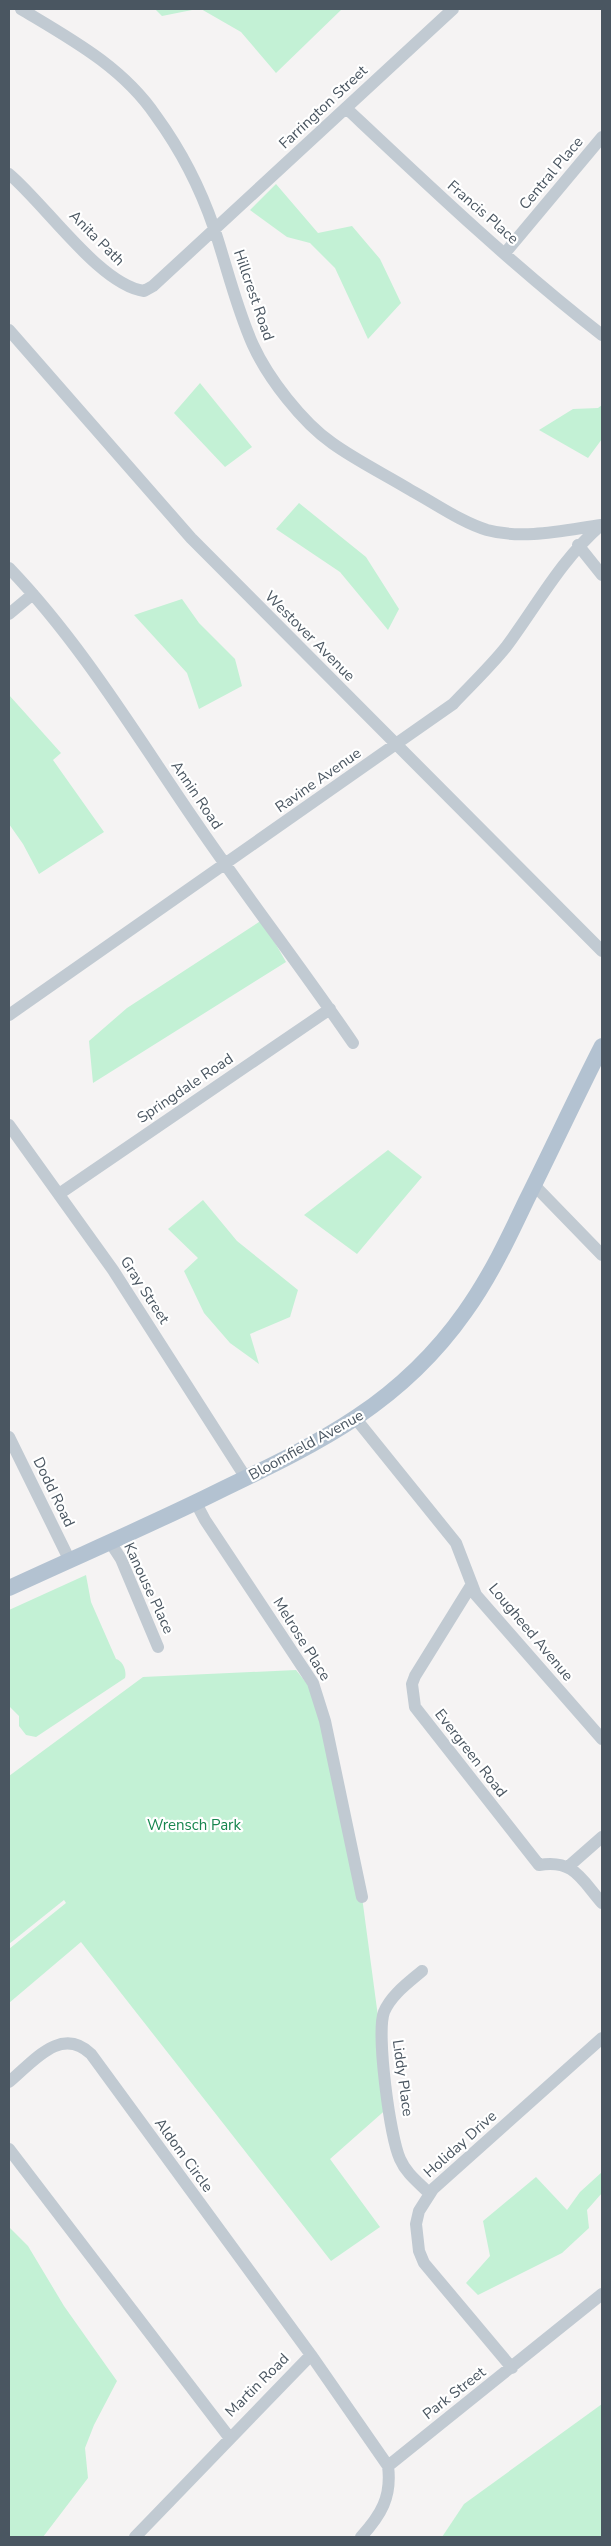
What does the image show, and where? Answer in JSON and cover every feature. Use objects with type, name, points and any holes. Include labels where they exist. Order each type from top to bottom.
[{"type":"main road","name":"Bloomfield Avenue","points":[[9,1588],[196,1502],[305,1449],[356,1419],[407,1378],[448,1334],[492,1270],[600,1056]]},
{"type":"street","name":"Hillcrest Road","points":[[22,9],[97,55],[125,80],[156,115],[184,161],[215,229],[238,308],[254,346],[269,372],[309,424],[332,444],[451,513],[487,530],[507,533],[541,533],[602,525]]},
{"type":"street","name":"Farrington Street","points":[[215,229],[453,9]]},
{"type":"street","name":"Francis Place","points":[[346,108],[505,254],[560,302],[602,334]]},
{"type":"street","name":"Central Place","points":[[505,254],[602,137]]},
{"type":"street","name":"Anita Path","points":[[9,174],[23,186],[88,255],[116,280],[136,290],[144,291],[153,286],[215,229]]},
{"type":"street","name":"Westover Avenue","points":[[9,330],[191,538],[602,951]]},
{"type":"street","name":"Ravine Avenue","points":[[9,1015],[396,746],[453,704],[505,647],[560,566],[578,545],[602,525]]},
{"type":"street","points":[[578,545],[602,575]]},
{"type":"street","name":"Annin Road","points":[[9,568],[33,594],[76,648],[224,864],[353,1043]]},
{"type":"street","points":[[9,614],[33,594]]},
{"type":"street","name":"Springdale Road","points":[[59,1194],[330,1009]]},
{"type":"street","name":"Gray Street","points":[[9,1125],[113,1270],[246,1478]]},
{"type":"street","points":[[534,1186],[602,1255]]},
{"type":"street","name":"Lougheed Avenue","points":[[356,1419],[456,1544],[476,1595],[602,1739]]},
{"type":"street","name":"Dodd Road","points":[[9,1438],[70,1560]]},
{"type":"street","name":"Melrose Place","points":[[196,1502],[205,1520],[313,1682],[325,1721],[362,1897]]},
{"type":"street","name":"Kanouse Place","points":[[110,1542],[121,1559],[158,1647]]},
{"type":"street","name":"Evergreen Road","points":[[472,1584],[415,1676],[412,1684],[415,1707],[539,1865],[551,1863],[569,1866]]},
{"type":"street","points":[[602,1837],[569,1866],[602,1903]]},
{"type":"street","name":"Liddy Place","points":[[422,1971],[391,1999],[384,2013],[380,2037],[396,2148],[407,2171],[429,2193]]},
{"type":"street","name":"Holiday Drive","points":[[512,2368],[424,2263],[418,2251],[416,2224],[419,2211],[429,2193],[602,2038]]},
{"type":"street","name":"Aldom Circle","points":[[9,2082],[57,2044],[75,2043],[83,2047],[311,2355]]},
{"type":"street","points":[[9,2149],[229,2437]]},
{"type":"street","name":"Park Street","points":[[388,2466],[602,2294]]},
{"type":"street","name":"Martin Road","points":[[135,2537],[229,2437],[311,2355],[388,2466]]},
{"type":"street","points":[[361,2537],[375,2521],[387,2499],[390,2480],[388,2466]]},
{"type":"green space","points":[[155,9],[197,9],[162,16]]},
{"type":"green space","points":[[201,9],[342,9],[276,73],[241,32]]},
{"type":"green space","points":[[276,184],[318,233],[352,226],[380,259],[401,303],[368,339],[335,268],[310,243],[287,237],[250,210]]},
{"type":"green space","points":[[200,383],[252,447],[225,467],[174,413]]},
{"type":"green space","points":[[602,405],[602,439],[588,458],[539,430],[573,409],[598,408]]},
{"type":"green space","points":[[299,503],[366,557],[399,609],[388,630],[340,572],[276,529]]},
{"type":"green space","points":[[182,599],[199,623],[235,659],[242,686],[199,709],[187,673],[134,615]]},
{"type":"green space","points":[[9,695],[61,753],[53,760],[104,832],[39,874],[23,844],[9,824]]},
{"type":"green space","points":[[262,920],[286,962],[93,1083],[89,1041],[127,1008]]},
{"type":"green space","points":[[388,1150],[422,1177],[357,1254],[304,1215]]},
{"type":"green space","points":[[203,1200],[237,1241],[298,1290],[290,1317],[250,1334],[259,1364],[230,1343],[204,1313],[184,1271],[198,1258],[168,1229]]},
{"type":"green space","points":[[86,1575],[91,1602],[116,1659],[124,1667],[125,1678],[36,1737],[26,1735],[19,1726],[19,1716],[9,1706],[9,1610]]},
{"type":"green space","name":"Wrensch Park","points":[[296,1670],[317,1696],[362,1897],[390,2106],[330,2159],[380,2227],[331,2261],[81,1942],[9,2003],[9,1949],[66,1903],[64,1900],[9,1944],[9,1776],[143,1677]]},
{"type":"green space","points":[[602,2172],[602,2193],[587,2210],[589,2228],[562,2253],[478,2295],[466,2283],[490,2256],[483,2221],[536,2177],[567,2210],[580,2192]]},
{"type":"green space","points":[[9,2227],[28,2246],[64,2306],[117,2381],[94,2425],[85,2448],[88,2478],[43,2537],[9,2537]]},
{"type":"green space","points":[[602,2404],[602,2537],[442,2537],[464,2504]]}]
